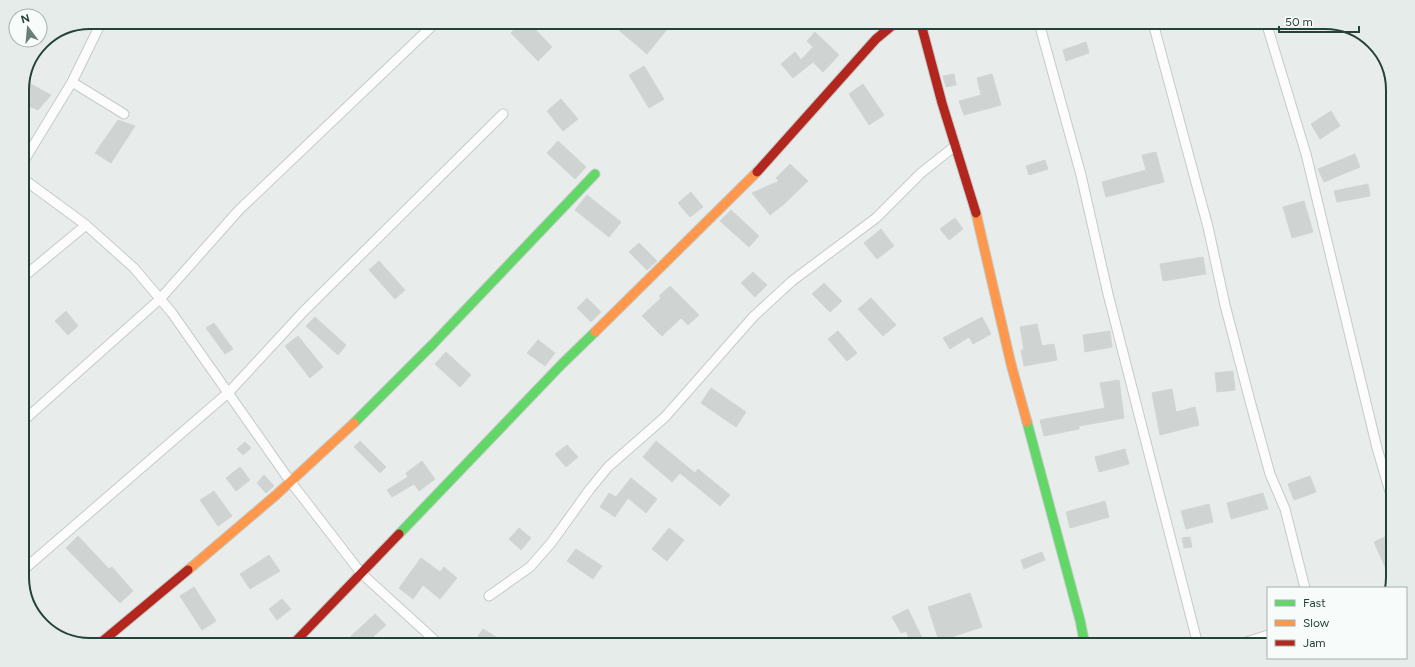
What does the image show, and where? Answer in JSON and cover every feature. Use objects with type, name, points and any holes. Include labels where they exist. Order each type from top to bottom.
[{"type":"street","points":[[29,153],[72,82],[98,29]]},
{"type":"street","points":[[29,416],[160,299],[239,210],[429,29]]},
{"type":"street","points":[[299,638],[562,364],[648,281],[760,169],[876,39],[888,29]]},
{"type":"street","points":[[922,29],[955,146],[979,223],[1013,371],[1084,638]]},
{"type":"street","points":[[1041,29],[1081,175],[1108,294],[1196,638]]},
{"type":"street","points":[[1155,29],[1208,227],[1225,305],[1250,401],[1270,474],[1285,509],[1305,587]]},
{"type":"street","points":[[1268,29],[1306,154],[1375,441],[1386,478]]},
{"type":"street","points":[[72,82],[124,114]]},
{"type":"street","points":[[29,565],[229,392],[304,311],[503,114]]},
{"type":"street","points":[[488,596],[530,567],[551,543],[590,488],[608,467],[665,417],[754,316],[792,281],[876,218],[921,173],[955,146]]},
{"type":"street","points":[[106,638],[333,443],[429,349],[522,249],[595,174]]},
{"type":"street","points":[[29,183],[86,225],[134,268],[160,299],[229,392],[290,481],[361,573],[432,638]]},
{"type":"street","points":[[29,272],[86,225]]},
{"type":"building","points":[[514,29],[535,29],[552,47],[538,61],[511,33]]},
{"type":"building","points":[[618,29],[667,29],[647,54]]},
{"type":"building","points":[[815,32],[839,55],[823,72],[813,62],[793,78],[781,64],[795,52],[801,60],[813,47],[807,41]]},
{"type":"building","points":[[1086,42],[1089,53],[1066,61],[1063,50]]},
{"type":"building","points":[[644,66],[664,99],[649,108],[629,75]]},
{"type":"building","points":[[954,74],[956,85],[946,87],[943,76]]},
{"type":"building","points":[[992,74],[1001,105],[964,115],[959,101],[981,95],[977,78]]},
{"type":"building","points":[[29,83],[51,95],[38,110],[29,106]]},
{"type":"building","points":[[863,84],[884,115],[869,125],[849,94]]},
{"type":"building","points":[[561,99],[578,119],[563,131],[547,111]]},
{"type":"building","points":[[1331,111],[1340,126],[1320,139],[1311,124]]},
{"type":"building","points":[[118,120],[135,126],[111,163],[95,153]]},
{"type":"building","points":[[558,141],[586,167],[575,179],[547,153]]},
{"type":"building","points":[[1156,152],[1164,182],[1106,197],[1102,182],[1146,170],[1142,155]]},
{"type":"building","points":[[1355,154],[1360,167],[1324,182],[1318,169]]},
{"type":"building","points":[[1045,160],[1048,169],[1029,175],[1026,166]]},
{"type":"building","points":[[790,164],[808,181],[770,215],[752,193],[779,181],[776,178]]},
{"type":"building","points":[[1368,184],[1370,196],[1337,202],[1334,191]]},
{"type":"building","points":[[691,192],[703,207],[690,217],[678,203]]},
{"type":"building","points":[[587,195],[621,222],[609,237],[575,210]]},
{"type":"building","points":[[1304,201],[1313,232],[1292,238],[1283,207]]},
{"type":"building","points":[[731,210],[759,236],[749,247],[720,221]]},
{"type":"building","points":[[955,218],[963,229],[949,240],[940,229]]},
{"type":"building","points":[[881,229],[894,246],[877,259],[864,243]]},
{"type":"building","points":[[639,243],[657,261],[647,270],[629,252]]},
{"type":"building","points":[[1203,257],[1206,274],[1163,281],[1160,264]]},
{"type":"building","points":[[379,261],[405,290],[395,299],[369,270]]},
{"type":"building","points":[[753,272],[767,285],[755,297],[741,283]]},
{"type":"building","points":[[824,283],[842,301],[830,312],[812,294]]},
{"type":"building","points":[[670,286],[699,315],[688,325],[681,318],[662,336],[642,316],[661,298],[659,296]]},
{"type":"building","points":[[587,298],[601,312],[591,322],[577,308]]},
{"type":"building","points":[[871,298],[896,325],[883,336],[858,309]]},
{"type":"building","points":[[66,311],[78,326],[68,335],[55,321]]},
{"type":"building","points":[[315,317],[346,345],[338,355],[306,326]]},
{"type":"building","points":[[982,317],[991,334],[973,344],[969,337],[950,349],[943,338]]},
{"type":"building","points":[[214,323],[233,349],[225,354],[206,328]]},
{"type":"building","points":[[1037,324],[1042,346],[1054,344],[1057,360],[1024,366],[1021,350],[1024,350],[1020,327]]},
{"type":"building","points":[[838,331],[857,353],[847,361],[828,339]]},
{"type":"building","points":[[1110,331],[1112,347],[1085,352],[1083,335]]},
{"type":"building","points":[[298,336],[323,367],[310,378],[285,346]]},
{"type":"building","points":[[538,340],[555,353],[545,366],[527,353]]},
{"type":"building","points":[[446,352],[471,375],[460,387],[435,364]]},
{"type":"building","points":[[1233,371],[1235,390],[1217,392],[1215,373]]},
{"type":"building","points":[[1119,380],[1124,418],[1079,426],[1079,429],[1044,436],[1040,420],[1105,408],[1100,383]]},
{"type":"building","points":[[711,388],[746,412],[736,427],[701,403]]},
{"type":"building","points":[[1172,389],[1176,412],[1195,407],[1199,425],[1160,435],[1152,393]]},
{"type":"building","points":[[360,441],[386,467],[380,473],[354,447]]},
{"type":"building","points":[[656,441],[695,473],[698,469],[730,495],[720,506],[680,473],[672,482],[643,457]]},
{"type":"building","points":[[245,442],[251,448],[243,455],[237,449]]},
{"type":"building","points":[[567,445],[578,457],[566,467],[555,454]]},
{"type":"building","points":[[1125,449],[1129,464],[1099,472],[1095,457]]},
{"type":"building","points":[[422,461],[435,479],[419,491],[414,484],[392,497],[387,490],[408,477],[406,473]]},
{"type":"building","points":[[240,467],[250,480],[236,491],[226,478]]},
{"type":"building","points":[[264,475],[274,486],[266,493],[257,483]]},
{"type":"building","points":[[1310,476],[1316,492],[1294,500],[1288,484]]},
{"type":"building","points":[[631,478],[657,499],[646,513],[628,498],[615,517],[600,507],[609,493],[616,497]]},
{"type":"building","points":[[214,491],[232,516],[218,526],[200,500]]},
{"type":"building","points":[[1263,493],[1268,509],[1231,519],[1227,503]]},
{"type":"building","points":[[1105,501],[1109,517],[1070,528],[1066,512]]},
{"type":"building","points":[[1209,504],[1213,522],[1186,529],[1181,511]]},
{"type":"building","points":[[519,528],[531,538],[521,550],[509,539]]},
{"type":"building","points":[[669,528],[684,540],[667,561],[652,549]]},
{"type":"building","points":[[78,536],[109,569],[112,567],[133,591],[120,603],[66,548]]},
{"type":"building","points":[[1386,536],[1386,569],[1374,542]]},
{"type":"building","points":[[1190,537],[1192,547],[1184,548],[1182,538]]},
{"type":"building","points":[[576,549],[602,566],[593,579],[567,561]]},
{"type":"building","points":[[1042,552],[1045,560],[1024,569],[1021,560]]},
{"type":"building","points":[[269,555],[280,571],[250,589],[240,574]]},
{"type":"building","points":[[421,558],[440,572],[444,567],[457,578],[440,599],[423,585],[413,599],[399,588]]},
{"type":"building","points":[[194,587],[216,621],[202,630],[180,596]]},
{"type":"building","points":[[970,593],[982,627],[948,638],[938,638],[928,607]]},
{"type":"building","points":[[282,599],[291,609],[277,620],[269,609]]},
{"type":"building","points":[[908,609],[922,638],[909,638],[906,631],[901,633],[892,617]]},
{"type":"building","points":[[375,614],[386,625],[372,638],[349,638]]},
{"type":"building","points":[[483,629],[497,638],[481,638],[478,636]]},
{"type":"traffic: fast","points":[[354,423],[433,344],[595,174]]},
{"type":"traffic: fast","points":[[399,534],[562,364],[595,332]]},
{"type":"traffic: fast","points":[[1027,422],[1084,638]]},
{"type":"traffic: slow","points":[[595,332],[757,172]]},
{"type":"traffic: slow","points":[[976,213],[1011,364],[1027,422]]},
{"type":"traffic: slow","points":[[188,570],[276,495],[354,423]]},
{"type":"traffic: jam","points":[[757,172],[876,39],[888,29]]},
{"type":"traffic: jam","points":[[922,29],[942,103],[976,213]]},
{"type":"traffic: jam","points":[[299,638],[399,534]]},
{"type":"traffic: jam","points":[[106,638],[188,570]]}]
